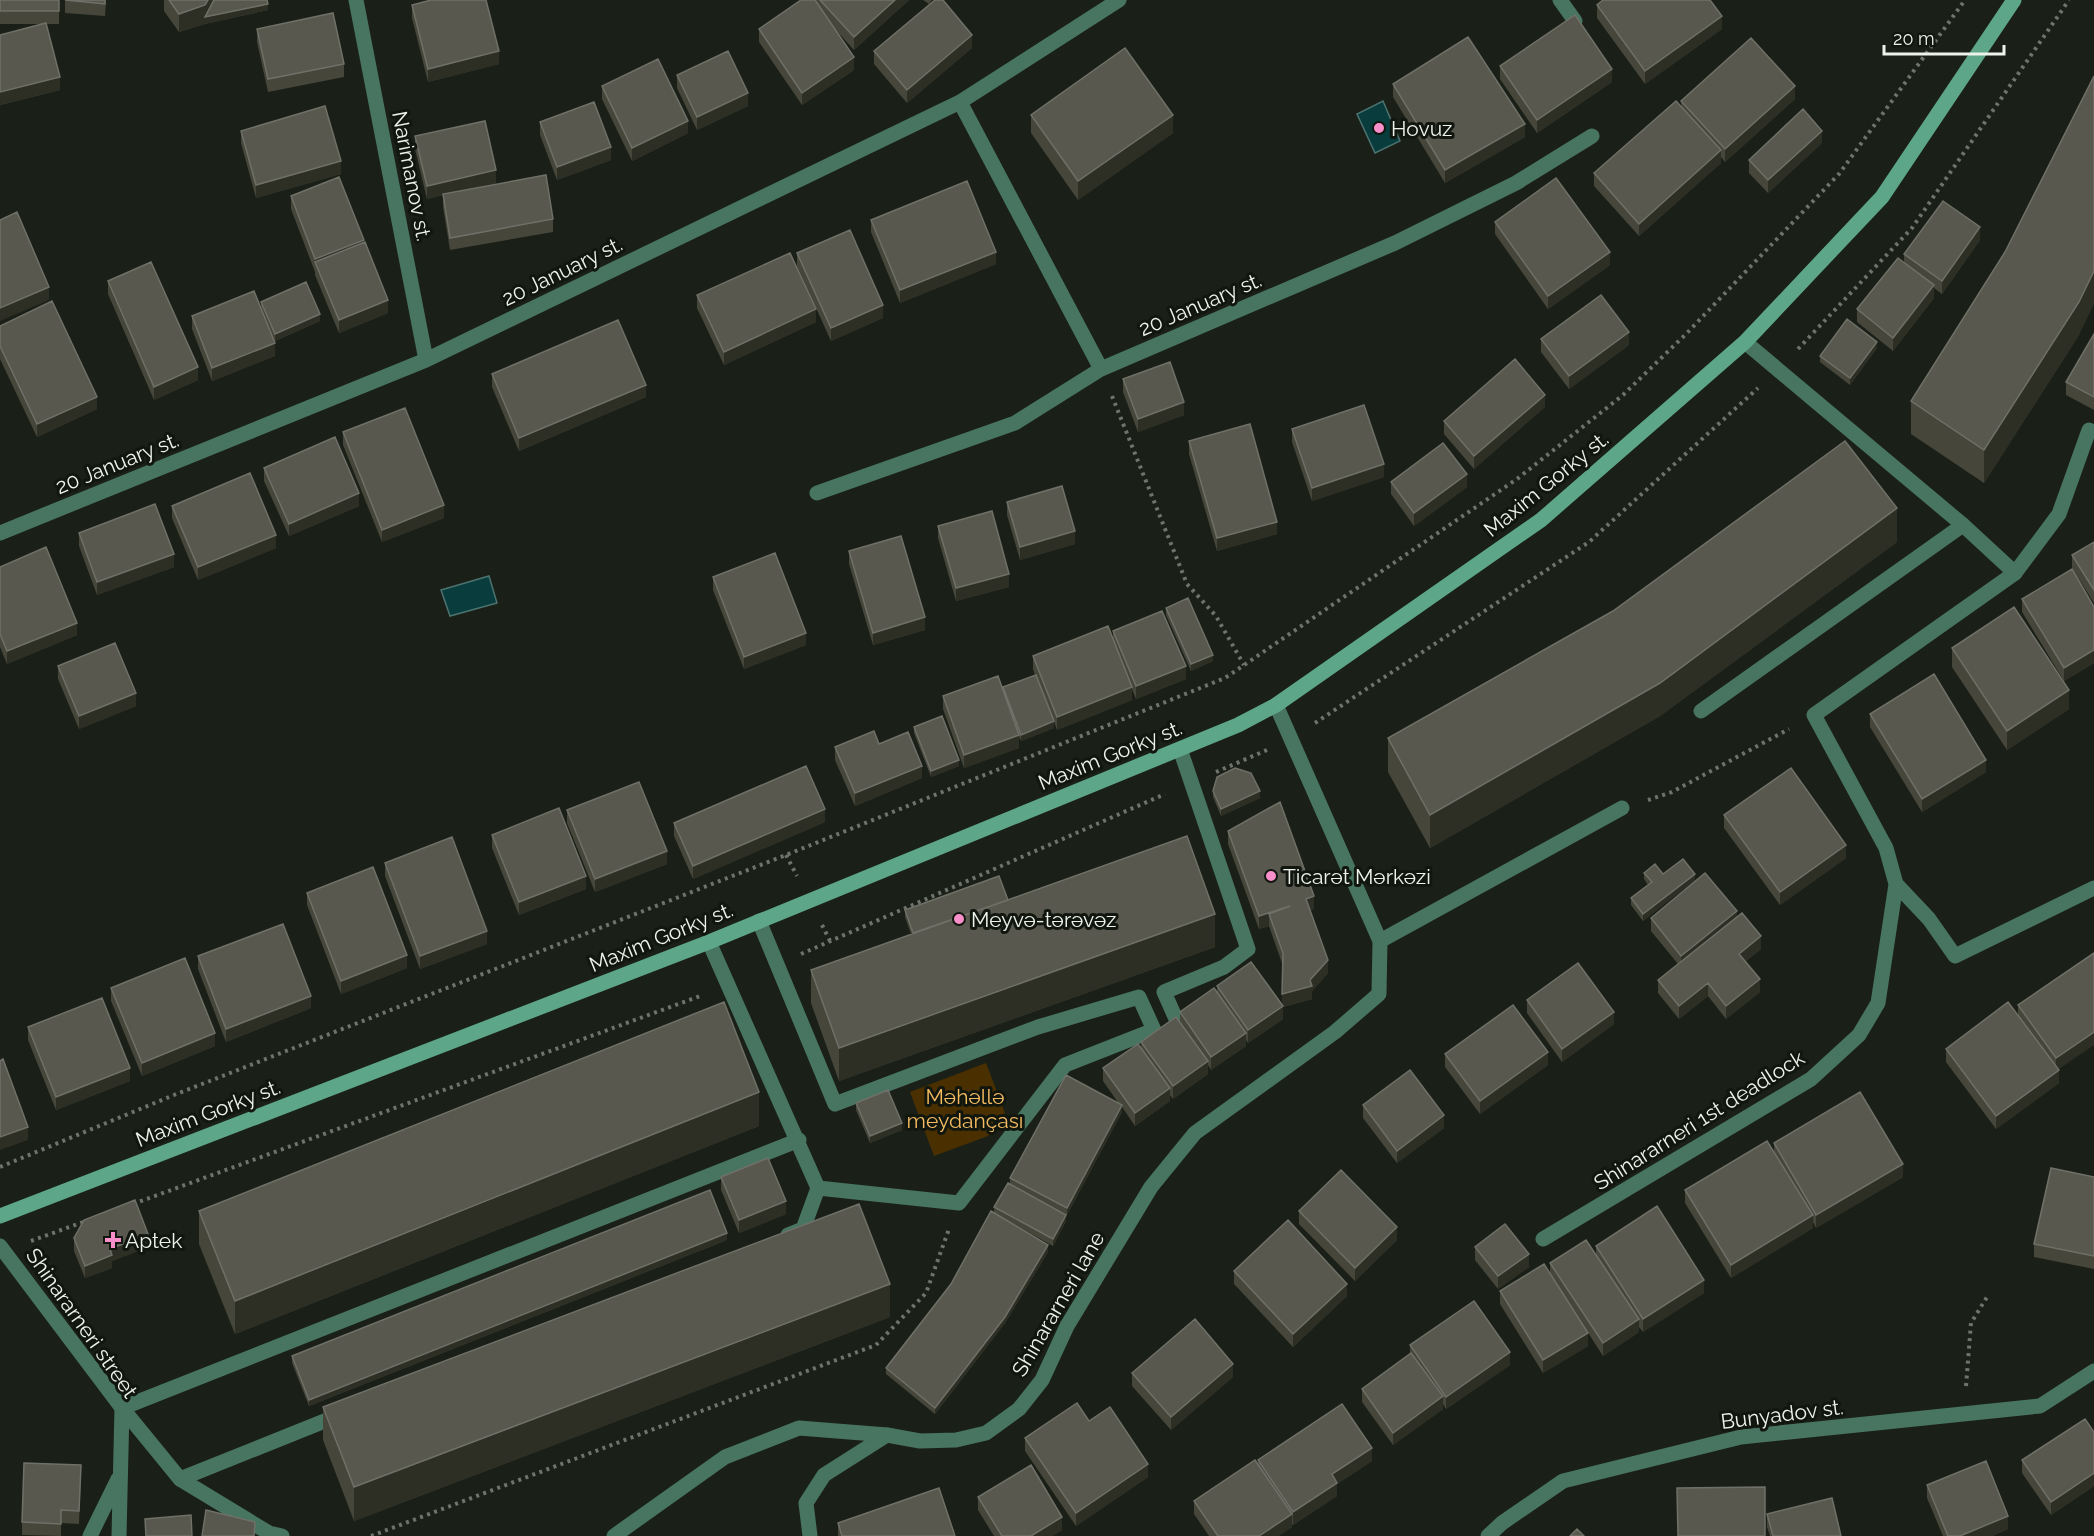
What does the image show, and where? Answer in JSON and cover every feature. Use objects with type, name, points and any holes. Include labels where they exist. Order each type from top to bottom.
[{"type":"main road","name":"Maxim Gorky st.","points":[[0,1216],[709,942],[1238,725],[1276,705],[1541,520],[1745,342],[1882,197],[2014,0]]},
{"type":"street","name":"Narimanov st.","points":[[356,0],[426,360]]},
{"type":"street","points":[[1092,0],[1094,17]]},
{"type":"street","name":"20 January st.","points":[[0,533],[426,360],[960,102],[1119,0]]},
{"type":"street","points":[[1560,0],[1575,21]]},
{"type":"street","points":[[960,102],[1101,369]]},
{"type":"street","name":"20 January st.","points":[[817,493],[1015,423],[1101,369],[1395,243],[1516,183],[1592,136]]},
{"type":"street","points":[[1745,342],[1963,525],[2015,573]]},
{"type":"street","points":[[1814,715],[2015,573],[2059,514],[2089,430]]},
{"type":"street","points":[[1701,711],[1963,525]]},
{"type":"street","points":[[1276,705],[1380,941],[1622,808]]},
{"type":"street","name":"Shinararneri 1st deadlock","points":[[1543,1239],[1810,1079],[1859,1035],[1878,1003],[1896,884],[1886,848],[1814,715]]},
{"type":"street","points":[[1176,1019],[1164,992],[1224,967],[1248,949],[1194,782],[1180,748]]},
{"type":"street","name":"Shinararneri 1st deadlock","points":[[1896,884],[1929,919],[1955,956],[2094,888]]},
{"type":"street","points":[[759,921],[835,1104],[1038,1027],[1139,997],[1154,1030],[1065,1065],[959,1203],[818,1188]]},
{"type":"street","name":"Shinararneri lane","points":[[614,1536],[724,1457],[799,1428],[887,1435],[920,1441],[956,1440],[986,1433],[1019,1410],[1042,1380],[1067,1326],[1151,1187],[1195,1133],[1335,1032],[1379,994],[1380,941]]},
{"type":"street","points":[[709,942],[799,1140],[818,1188],[803,1229],[770,1242]]},
{"type":"street","points":[[282,1536],[269,1533],[180,1479],[122,1408],[799,1140]]},
{"type":"street","name":"Shinararneri street","points":[[3,1248],[122,1408],[119,1536]]},
{"type":"street","name":"Bunyadov st.","points":[[1488,1536],[1502,1522],[1563,1481],[1741,1437],[2040,1406],[2094,1371]]},
{"type":"street","points":[[180,1479],[358,1407]]},
{"type":"street","points":[[810,1536],[806,1503],[824,1475],[887,1435]]},
{"type":"street","points":[[90,1536],[119,1477]]},
{"type":"path","points":[[0,1167],[174,1095],[1128,719],[1225,678],[1517,479],[1623,395],[1686,334],[1839,174],[1965,0]]},
{"type":"path","points":[[777,964],[1291,739],[1588,542],[1777,371],[1912,228],[2069,0]]},
{"type":"path","points":[[1101,369],[1186,584],[1216,615],[1245,665]]},
{"type":"path","points":[[1672,792],[1814,715]]},
{"type":"path","points":[[128,1206],[729,986]]},
{"type":"path","points":[[371,1536],[876,1345],[926,1293],[959,1203]]},
{"type":"path","points":[[3,1248],[94,1218]]},
{"type":"path","points":[[1963,1414],[1971,1323],[1988,1297]]},
{"type":"green space","name":"Məhəllə meydançası","points":[[986,1063],[1005,1113],[988,1136],[934,1156],[910,1092]]},
{"type":"water","name":"Hovuz","points":[[1383,101],[1400,141],[1375,153],[1357,114]]},
{"type":"water","points":[[489,576],[497,603],[450,616],[441,590]]},
{"type":"building","points":[[0,0],[59,0],[59,11],[0,11]]},
{"type":"building","points":[[65,0],[105,0],[105,4]]},
{"type":"building","points":[[169,0],[208,0],[205,5],[179,14]]},
{"type":"building","points":[[214,0],[267,0],[268,4],[205,17]]},
{"type":"building","points":[[431,0],[486,0],[499,51],[428,69],[412,5]]},
{"type":"building","points":[[801,0],[815,0],[854,57],[802,93],[759,29]]},
{"type":"building","points":[[820,0],[895,0],[854,37]]},
{"type":"building","points":[[935,0],[943,0],[972,35],[907,90],[874,51]]},
{"type":"building","points":[[1603,0],[1710,0],[1722,16],[1645,71],[1597,5]]},
{"type":"building","points":[[333,13],[344,64],[268,79],[257,29]]},
{"type":"building","points":[[1575,15],[1612,69],[1537,120],[1500,66]]},
{"type":"building","points":[[46,23],[60,77],[0,92],[0,35]]},
{"type":"building","points":[[1468,37],[1525,124],[1445,170],[1393,84]]},
{"type":"building","points":[[1751,38],[1795,86],[1725,149],[1681,101]]},
{"type":"building","points":[[1125,48],[1173,115],[1078,181],[1031,115]]},
{"type":"building","points":[[728,51],[748,93],[697,117],[677,75]]},
{"type":"building","points":[[658,59],[688,121],[632,148],[602,86]]},
{"type":"building","points":[[2094,76],[2094,271],[2079,302],[1984,450],[1911,401],[2005,252]]},
{"type":"building","points":[[1676,101],[1721,150],[1639,224],[1594,173]]},
{"type":"building","points":[[594,102],[611,147],[557,167],[540,122]]},
{"type":"building","points":[[325,106],[341,161],[256,185],[241,131]]},
{"type":"building","points":[[1803,109],[1822,131],[1768,180],[1749,160]]},
{"type":"building","points":[[485,121],[496,170],[427,186],[415,136]]},
{"type":"building","points":[[546,175],[553,219],[450,238],[443,194]]},
{"type":"building","points":[[339,177],[364,240],[315,259],[291,196]]},
{"type":"building","points":[[1556,178],[1610,252],[1548,296],[1495,222]]},
{"type":"building","points":[[967,181],[996,252],[900,290],[871,220]]},
{"type":"building","points":[[1943,201],[1980,227],[1942,281],[1904,254]]},
{"type":"building","points":[[17,212],[49,287],[0,308],[0,220]]},
{"type":"building","points":[[850,230],[883,305],[831,328],[797,253]]},
{"type":"building","points":[[365,242],[388,300],[339,320],[315,262]]},
{"type":"building","points":[[790,253],[816,309],[724,352],[697,295]]},
{"type":"building","points":[[1898,258],[1934,285],[1893,338],[1857,309]]},
{"type":"building","points":[[151,262],[198,367],[154,387],[108,281]]},
{"type":"building","points":[[306,282],[320,314],[275,334],[261,302]]},
{"type":"building","points":[[254,291],[275,343],[212,368],[192,316]]},
{"type":"building","points":[[1601,295],[1629,332],[1569,376],[1541,339]]},
{"type":"building","points":[[52,301],[97,397],[37,424],[0,346],[0,326]]},
{"type":"building","points":[[1847,319],[1877,342],[1850,378],[1820,356]]},
{"type":"building","points":[[618,320],[646,385],[519,438],[492,374]]},
{"type":"building","points":[[2094,334],[2094,397],[2066,382]]},
{"type":"building","points":[[1515,359],[1545,395],[1474,456],[1444,421]]},
{"type":"building","points":[[1170,362],[1184,402],[1138,419],[1123,379]]},
{"type":"building","points":[[1364,405],[1384,464],[1312,488],[1292,429]]},
{"type":"building","points":[[405,408],[444,505],[382,530],[343,432]]},
{"type":"building","points":[[1250,424],[1277,522],[1217,538],[1189,441]]},
{"type":"building","points":[[335,437],[359,493],[289,524],[264,468]]},
{"type":"building","points":[[1845,441],[1897,508],[1660,683],[1430,815],[1388,738],[1613,611]]},
{"type":"building","points":[[1443,443],[1467,474],[1414,513],[1391,482]]},
{"type":"building","points":[[250,473],[276,535],[198,567],[172,506]]},
{"type":"building","points":[[1062,486],[1075,531],[1020,547],[1007,502]]},
{"type":"building","points":[[155,504],[174,554],[97,582],[79,533]]},
{"type":"building","points":[[992,511],[1009,574],[956,588],[938,526]]},
{"type":"building","points":[[901,536],[925,617],[873,633],[849,551]]},
{"type":"building","points":[[2094,542],[2094,590],[2072,555]]},
{"type":"building","points":[[46,547],[77,623],[7,651],[0,634],[0,567]]},
{"type":"building","points":[[775,553],[806,633],[744,657],[713,577]]},
{"type":"building","points":[[2072,569],[2094,607],[2094,650],[2064,668],[2022,599]]},
{"type":"building","points":[[1188,598],[1213,655],[1191,664],[1166,608]]},
{"type":"building","points":[[2014,607],[2069,690],[2007,731],[1952,648]]},
{"type":"building","points":[[1162,611],[1186,666],[1136,686],[1113,631]]},
{"type":"building","points":[[1108,626],[1132,687],[1057,717],[1033,656]]},
{"type":"building","points":[[115,643],[136,693],[79,716],[58,666]]},
{"type":"building","points":[[1934,674],[1986,760],[1922,799],[1870,714]]},
{"type":"building","points":[[1036,675],[1054,721],[1021,735],[1003,687]]},
{"type":"building","points":[[998,676],[1019,735],[964,755],[943,696]]},
{"type":"building","points":[[942,716],[959,760],[931,771],[914,727]]},
{"type":"building","points":[[874,731],[879,744],[908,732],[922,766],[855,793],[835,747]]},
{"type":"building","points":[[806,766],[825,809],[693,866],[674,823]]},
{"type":"building","points":[[1235,768],[1251,773],[1260,791],[1221,809],[1213,791],[1217,777]]},
{"type":"building","points":[[1791,768],[1846,845],[1780,892],[1724,815]]},
{"type":"building","points":[[639,782],[667,851],[595,879],[567,810]]},
{"type":"building","points":[[1280,802],[1314,896],[1306,899],[1328,960],[1310,980],[1312,986],[1282,994],[1283,953],[1269,914],[1290,906],[1259,916],[1228,831]]},
{"type":"building","points":[[559,808],[586,876],[519,902],[492,835]]},
{"type":"building","points":[[1187,836],[1215,914],[839,1048],[811,970]]},
{"type":"building","points":[[452,837],[487,931],[420,956],[385,863]]},
{"type":"building","points":[[1683,859],[1695,874],[1643,914],[1631,898],[1652,882],[1644,873],[1655,864],[1663,874]]},
{"type":"building","points":[[373,867],[407,955],[341,981],[307,893]]},
{"type":"building","points":[[1705,873],[1737,911],[1681,956],[1651,918]]},
{"type":"building","points":[[999,876],[1008,900],[913,933],[905,910]]},
{"type":"building","points":[[1742,913],[1761,936],[1739,954],[1760,979],[1726,1006],[1708,983],[1679,1006],[1658,980]]},
{"type":"building","points":[[283,924],[311,996],[226,1029],[198,956]]},
{"type":"building","points":[[2094,953],[2094,1032],[2056,1058],[2018,1005]]},
{"type":"building","points":[[185,958],[215,1033],[142,1063],[111,988]]},
{"type":"building","points":[[1251,962],[1283,1006],[1248,1030],[1217,986]]},
{"type":"building","points":[[1578,963],[1614,1012],[1562,1049],[1527,1000]]},
{"type":"building","points":[[1214,988],[1246,1033],[1211,1057],[1180,1012]]},
{"type":"building","points":[[102,998],[130,1068],[56,1097],[28,1027]]},
{"type":"building","points":[[724,1002],[759,1092],[235,1301],[199,1211]]},
{"type":"building","points":[[2008,1002],[2059,1070],[1996,1116],[1946,1049]]},
{"type":"building","points":[[1513,1005],[1548,1052],[1480,1101],[1445,1054]]},
{"type":"building","points":[[1176,1017],[1208,1061],[1173,1086],[1141,1042]]},
{"type":"building","points":[[1138,1044],[1170,1088],[1135,1113],[1103,1068]]},
{"type":"building","points":[[3,1059],[28,1127],[0,1137],[0,1061]]},
{"type":"building","points":[[1410,1070],[1444,1115],[1397,1151],[1363,1105]]},
{"type":"building","points":[[1066,1075],[1122,1105],[1067,1208],[1010,1178]]},
{"type":"building","points":[[888,1090],[902,1123],[870,1136],[856,1103]]},
{"type":"building","points":[[1860,1092],[1903,1164],[1816,1215],[1774,1143]]},
{"type":"building","points":[[1767,1141],[1813,1215],[1731,1265],[1685,1190]]},
{"type":"building","points":[[768,1158],[786,1201],[739,1220],[721,1177]]},
{"type":"building","points":[[2051,1168],[2094,1177],[2094,1256],[2034,1244]]},
{"type":"building","points":[[1341,1170],[1397,1227],[1355,1268],[1299,1211]]},
{"type":"building","points":[[1008,1183],[1066,1215],[1053,1239],[994,1207]]},
{"type":"building","points":[[710,1190],[727,1233],[309,1400],[292,1356]]},
{"type":"building","name":"Aptek","points":[[135,1200],[148,1234],[110,1249],[112,1255],[85,1266],[74,1238],[84,1220]]},
{"type":"building","points":[[859,1204],[890,1284],[354,1487],[323,1407]]},
{"type":"building","points":[[1657,1206],[1704,1280],[1643,1319],[1596,1246]]},
{"type":"building","points":[[991,1211],[1048,1245],[1005,1317],[935,1408],[886,1368],[951,1284]]},
{"type":"building","points":[[1288,1220],[1347,1284],[1293,1334],[1234,1271]]},
{"type":"building","points":[[1505,1224],[1529,1254],[1498,1276],[1475,1247]]},
{"type":"building","points":[[1586,1240],[1639,1319],[1603,1343],[1550,1263]]},
{"type":"building","points":[[1544,1264],[1588,1333],[1543,1360],[1500,1291]]},
{"type":"building","points":[[1474,1301],[1510,1352],[1446,1397],[1410,1345]]},
{"type":"building","points":[[1195,1319],[1233,1364],[1171,1417],[1132,1373]]},
{"type":"building","points":[[1411,1353],[1443,1396],[1393,1433],[1362,1389]]},
{"type":"building","points":[[1077,1403],[1089,1421],[1110,1407],[1148,1464],[1076,1513],[1025,1438]]},
{"type":"building","points":[[1342,1404],[1372,1448],[1332,1474],[1337,1483],[1293,1512],[1258,1460]]},
{"type":"building","points":[[2085,1419],[2094,1432],[2094,1473],[2051,1502],[2022,1460]]},
{"type":"building","points":[[1255,1460],[1292,1514],[1259,1536],[1218,1536],[1194,1501]]},
{"type":"building","points":[[1986,1461],[2008,1516],[1960,1536],[1948,1536],[1927,1485]]},
{"type":"building","points":[[24,1463],[81,1465],[79,1511],[61,1510],[61,1524],[22,1522]]},
{"type":"building","points":[[1031,1465],[1062,1517],[1031,1536],[1002,1536],[978,1497]]},
{"type":"building","points":[[1765,1487],[1765,1536],[1678,1536],[1677,1488]]},
{"type":"building","points":[[939,1488],[955,1536],[842,1536],[838,1523]]},
{"type":"building","points":[[1832,1498],[1841,1536],[1773,1536],[1767,1514]]},
{"type":"building","points":[[206,1510],[255,1522],[254,1536],[202,1536]]},
{"type":"building","points":[[191,1515],[192,1536],[146,1536],[145,1519]]},
{"type":"building","points":[[1577,1529],[1584,1536],[1570,1536]]},
{"type":"place","name":"Hovuz","points":[[1379,128]]},
{"type":"place","name":"Ticarət Mərkəzi","points":[[1271,876]]},
{"type":"place","name":"Meyvə-tərəvəz","points":[[959,919]]},
{"type":"place","name":"Aptek","points":[[113,1240]]}]
